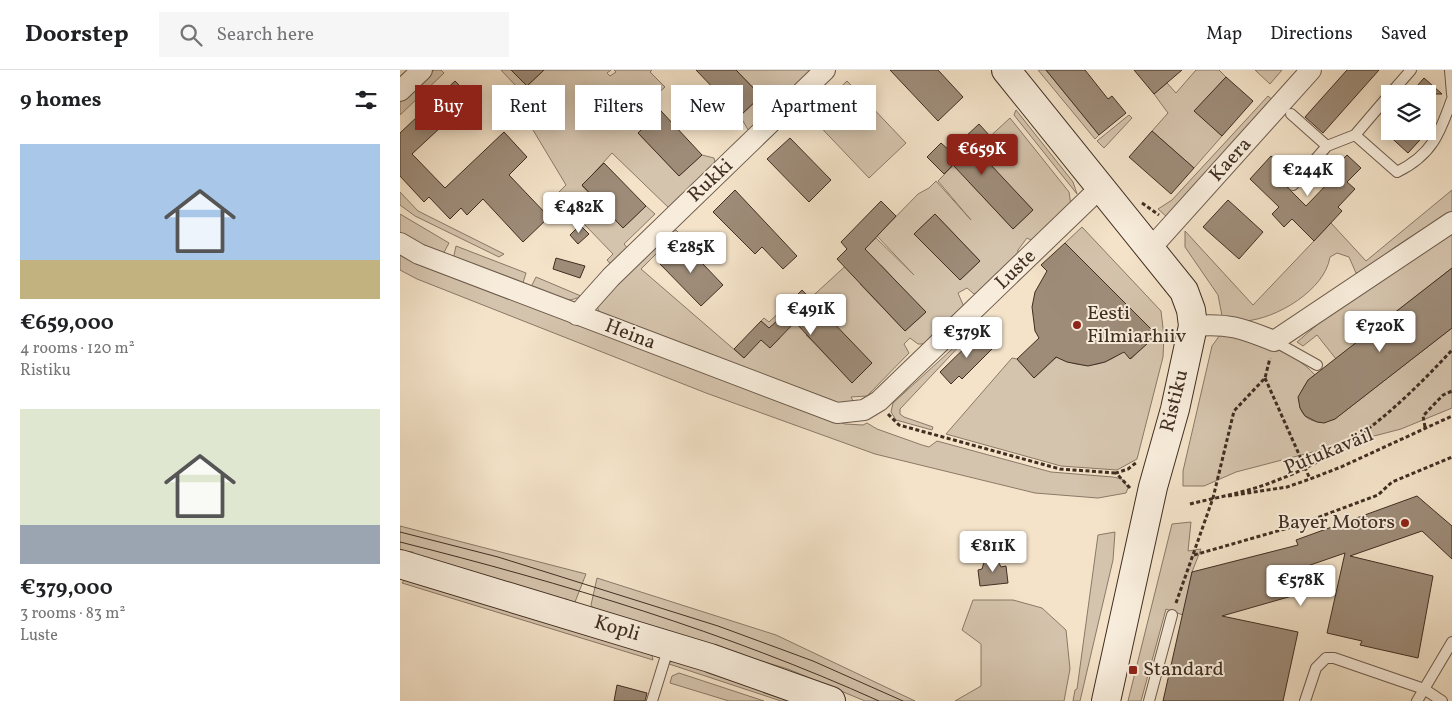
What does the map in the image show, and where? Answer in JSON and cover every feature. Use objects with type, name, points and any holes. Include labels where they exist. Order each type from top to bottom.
[{"type":"street","points":[[400,91],[422,70]]},
{"type":"street","name":"Rukki","points":[[578,315],[611,277],[825,70]]},
{"type":"street","name":"Ristiku","points":[[1006,70],[1184,291],[1191,310],[1193,326],[1174,409],[1153,486],[1106,701]]},
{"type":"street","name":"Kaera","points":[[1150,250],[1311,70]]},
{"type":"street","name":"Luste","points":[[871,406],[1100,188]]},
{"type":"street","points":[[1193,326],[1214,324],[1239,326],[1274,341],[1452,222]]},
{"type":"street","name":"Heina","points":[[400,243],[419,254],[838,413],[871,406]]},
{"type":"street","name":"Kopli","points":[[400,564],[669,645],[831,701]]},
{"type":"lane","points":[[1398,85],[1411,70]]},
{"type":"lane","points":[[1450,70],[1452,94]]},
{"type":"lane","points":[[1355,135],[1397,172],[1411,165],[1438,137],[1452,99]]},
{"type":"lane","points":[[1293,185],[1328,146],[1355,135],[1381,105]]},
{"type":"lane","points":[[1290,114],[1328,146]]},
{"type":"lane","points":[[1274,341],[1308,358],[1317,365]]},
{"type":"lane","points":[[1150,701],[1172,615]]},
{"type":"lane","points":[[1417,701],[1452,642]]},
{"type":"lane","points":[[652,701],[669,645]]},
{"type":"lane","points":[[1306,701],[1316,668],[1326,658],[1334,658],[1424,689],[1442,701]]},
{"type":"path","points":[[1190,504],[1275,482],[1363,435],[1412,393],[1452,350]]},
{"type":"path","points":[[1172,615],[1213,498],[1234,412],[1265,378],[1310,479]]},
{"type":"path","points":[[1425,427],[1423,416],[1444,395],[1452,390]]},
{"type":"path","points":[[871,406],[893,420],[930,434],[1060,469],[1116,473],[1128,469],[1139,460]]},
{"type":"path","name":"Putukaväil","points":[[1213,498],[1287,487],[1341,468],[1452,416]]},
{"type":"path","points":[[1194,555],[1295,526],[1378,495],[1392,482],[1452,457]]},
{"type":"path","points":[[1116,473],[1128,484],[1132,491]]},
{"type":"shaded area","points":[[434,70],[441,70],[444,73],[431,85],[418,85]]},
{"type":"shaded area","points":[[501,70],[511,70],[526,85],[515,85]]},
{"type":"shaded area","points":[[544,70],[611,70],[607,73],[610,76],[616,72],[614,70],[652,70],[650,72],[665,87],[661,91],[661,85],[575,85],[575,130],[641,130],[638,133],[679,176],[702,155],[714,158],[716,166],[671,210],[612,153],[582,186],[623,228],[646,206],[655,214],[624,244],[630,251],[613,267],[607,260],[613,254],[556,195],[566,185],[533,130],[565,130],[565,85],[528,85]]},
{"type":"shaded area","points":[[736,70],[808,70],[810,74],[799,85],[753,85],[753,88]]},
{"type":"shaded area","points":[[1038,70],[1046,70],[1099,135],[1095,139]]},
{"type":"shaded area","points":[[1196,70],[1219,70],[1226,77],[1195,111],[1222,136],[1194,168],[1152,131],[1168,113],[1154,94],[1167,83],[1176,93]]},
{"type":"shaded area","points":[[1255,70],[1282,70],[1270,84]]},
{"type":"shaded area","points":[[847,81],[851,85],[843,85]]},
{"type":"shaded area","points":[[415,88],[415,101],[400,115],[400,102]]},
{"type":"shaded area","points":[[1268,96],[1274,101],[1167,217],[1158,209],[1172,200]]},
{"type":"shaded area","points":[[753,104],[753,130],[750,133],[743,121],[743,113]]},
{"type":"shaded area","points":[[1016,110],[1073,182],[1077,194],[1014,115]]},
{"type":"shaded area","points":[[876,111],[906,143],[869,178],[823,130],[876,130]]},
{"type":"shaded area","points":[[1129,115],[1132,118],[1104,148],[1097,141]]},
{"type":"shaded area","points":[[1010,118],[1069,192],[1071,205],[1031,240],[1027,238],[1018,250],[1017,256],[981,291],[974,294],[967,288],[958,293],[964,307],[926,344],[918,344],[910,338],[904,344],[909,353],[867,396],[851,397],[854,403],[841,405],[600,314],[597,306],[598,301],[676,230],[678,232],[641,269],[744,358],[760,338],[770,348],[780,338],[770,329],[763,336],[769,328],[761,321],[764,318],[769,322],[785,307],[792,315],[876,238],[914,275],[877,236],[918,194],[929,188],[936,181],[971,220],[938,181],[967,151],[971,154]],"holes":[[[989,164],[1033,210],[1013,229],[969,182]],[[935,214],[980,261],[960,280],[914,234]],[[881,265],[925,313],[905,331],[860,284]],[[826,316],[852,382],[806,335]]]},
{"type":"shaded area","points":[[1452,190],[1452,213],[1395,247],[1364,273],[1356,273],[1349,257],[1337,253],[1330,257],[1319,281],[1297,301],[1271,315],[1257,319],[1242,321],[1222,316],[1218,295],[1185,247],[1185,231],[1253,305],[1331,223],[1366,261]]},
{"type":"shaded area","points":[[400,192],[418,211],[504,254],[499,257],[415,216],[400,205]]},
{"type":"shaded area","points":[[400,214],[449,243],[442,256],[400,236]]},
{"type":"shaded area","points":[[1082,227],[1161,311],[1164,336],[1163,357],[1137,459],[1117,470],[1061,466],[946,434],[1012,358],[1017,359],[1034,378],[1057,357],[1074,364],[1091,365],[1107,361],[1123,351],[1131,359],[1156,335],[1065,243]]},
{"type":"shaded area","points":[[1452,230],[1452,268],[1336,359],[1317,335],[1303,346],[1297,342],[1325,318]]},
{"type":"shaded area","points":[[456,246],[526,273],[522,286],[453,260]]},
{"type":"shaded area","points":[[400,250],[712,375],[845,424],[863,425],[867,423],[877,429],[929,447],[937,441],[1051,472],[1122,479],[1128,488],[1126,493],[1098,498],[1035,493],[875,454],[706,393],[417,279],[400,270]]},
{"type":"shaded area","points":[[536,277],[581,296],[562,300],[529,291]]},
{"type":"shaded area","points":[[983,321],[900,409],[900,414],[904,417],[933,427],[932,430],[896,420],[891,412],[893,403]]},
{"type":"shaded area","points":[[1452,328],[1452,408],[1401,429],[1236,472],[1204,486],[1183,486],[1183,471],[1212,346],[1220,335],[1271,347],[1284,352],[1306,366],[1315,375],[1306,384],[1301,393],[1299,402],[1301,410],[1306,417],[1313,421],[1323,422],[1335,419]]},
{"type":"shaded area","points":[[1191,522],[1188,551],[1201,549],[1192,572],[1183,615],[1166,609],[1141,701],[1128,701],[1172,524]]},
{"type":"shaded area","points":[[400,526],[586,574],[575,602],[569,603],[567,599],[562,600],[413,555],[413,552],[400,551]]},
{"type":"shaded area","points":[[1115,532],[1113,560],[1080,701],[1073,701],[1075,690],[1077,689],[1098,535]]},
{"type":"shaded area","points":[[597,578],[776,635],[915,701],[865,701],[788,669],[595,611],[591,605]]},
{"type":"shaded area","points":[[405,579],[651,651],[653,660],[402,583]]},
{"type":"shaded area","points":[[973,600],[1013,600],[1042,608],[1066,630],[1070,669],[1064,701],[955,701],[981,686],[981,644],[962,630]]},
{"type":"shaded area","points":[[672,660],[802,701],[781,701],[669,664]]},
{"type":"shaded area","points":[[679,673],[764,701],[729,701],[670,683],[672,676]]},
{"type":"building","points":[[511,70],[544,70],[528,85]]},
{"type":"building","points":[[696,70],[736,70],[753,88],[753,104],[743,113],[743,85],[710,85]]},
{"type":"building","points":[[890,70],[938,70],[963,97],[938,121]]},
{"type":"building","points":[[1046,70],[1085,70],[1108,99],[1112,96],[1126,113],[1099,135]]},
{"type":"building","points":[[1134,70],[1182,70],[1154,94]]},
{"type":"building","points":[[1347,70],[1379,70],[1323,133],[1305,117]]},
{"type":"building","points":[[1226,77],[1253,101],[1222,136],[1194,111]]},
{"type":"building","points":[[1424,78],[1432,85],[1418,85]]},
{"type":"building","points":[[455,81],[459,85],[451,85]]},
{"type":"building","points":[[1436,89],[1442,94],[1436,94]]},
{"type":"building","points":[[661,111],[671,122],[671,130],[679,130],[702,155],[679,176],[638,133],[641,130],[661,130]]},
{"type":"building","points":[[415,119],[415,130],[438,130],[412,154],[445,188],[504,132],[527,157],[509,175],[549,217],[523,242],[483,199],[467,215],[461,208],[450,219],[429,197],[424,202],[400,176],[400,133]]},
{"type":"building","points":[[979,124],[990,136],[976,149],[1033,210],[1013,229],[953,165],[944,174],[927,157],[941,143],[950,151]]},
{"type":"building","points":[[1152,131],[1194,168],[1171,194],[1129,157]]},
{"type":"building","points":[[790,138],[831,180],[809,202],[767,159]]},
{"type":"building","points":[[1394,140],[1420,140],[1408,153]]},
{"type":"building","points":[[1347,155],[1361,168],[1347,182],[1355,189],[1338,207],[1342,211],[1314,241],[1292,219],[1284,227],[1272,214],[1279,207],[1250,179],[1271,156],[1281,165],[1273,173],[1306,206],[1331,180],[1326,176]]},
{"type":"building","points":[[604,163],[646,206],[623,228],[582,185]]},
{"type":"building","points":[[735,190],[797,256],[783,269],[762,247],[755,254],[713,212]]},
{"type":"building","points":[[1228,200],[1263,232],[1239,259],[1203,227]]},
{"type":"building","points":[[881,201],[896,216],[865,249],[926,312],[905,331],[837,259],[847,249],[841,242]]},
{"type":"building","points":[[935,214],[980,261],[960,280],[914,234]]},
{"type":"building","points":[[580,225],[589,234],[578,244],[570,235]]},
{"type":"building","points":[[682,242],[723,285],[701,306],[660,264]]},
{"type":"building","points":[[1065,243],[1157,335],[1130,359],[1124,352],[1105,362],[1088,366],[1067,362],[1056,357],[1034,378],[1017,359],[1039,338],[1035,331],[1032,307],[1035,292],[1047,271],[1041,265]]},
{"type":"building","points":[[556,258],[585,266],[580,278],[553,269]]},
{"type":"building","points":[[1452,268],[1452,328],[1335,419],[1324,423],[1305,416],[1300,408],[1298,397],[1308,380]]},
{"type":"building","points":[[802,290],[872,363],[852,383],[795,322],[770,348],[761,340],[744,358],[734,349],[761,321],[769,328],[788,311],[785,307]]},
{"type":"building","points":[[980,333],[994,347],[962,379],[959,376],[951,384],[940,372]]},
{"type":"building","points":[[1417,496],[1452,526],[1452,559],[1422,531],[1350,556],[1433,576],[1418,658],[1360,645],[1362,641],[1327,633],[1345,553],[1293,571],[1299,594],[1222,616],[1298,632],[1283,701],[1163,701],[1192,572],[1298,545],[1296,540]]},
{"type":"building","points":[[988,556],[996,557],[1001,567],[1006,566],[1008,583],[980,586],[978,570],[982,569]]},
{"type":"building","points":[[617,685],[647,693],[645,701],[614,701]]},
{"type":"tram line","points":[[400,532],[498,557],[718,626],[813,661],[903,701]]},
{"type":"tram line","points":[[400,542],[522,574],[643,611],[763,653],[879,701]]},
{"type":"place","name":"Eesti Filmiarhiiv","points":[[1077,325]]},
{"type":"place","name":"Bayer Motors","points":[[1405,523]]},
{"type":"place","name":"Standard","points":[[1133,670]]}]
